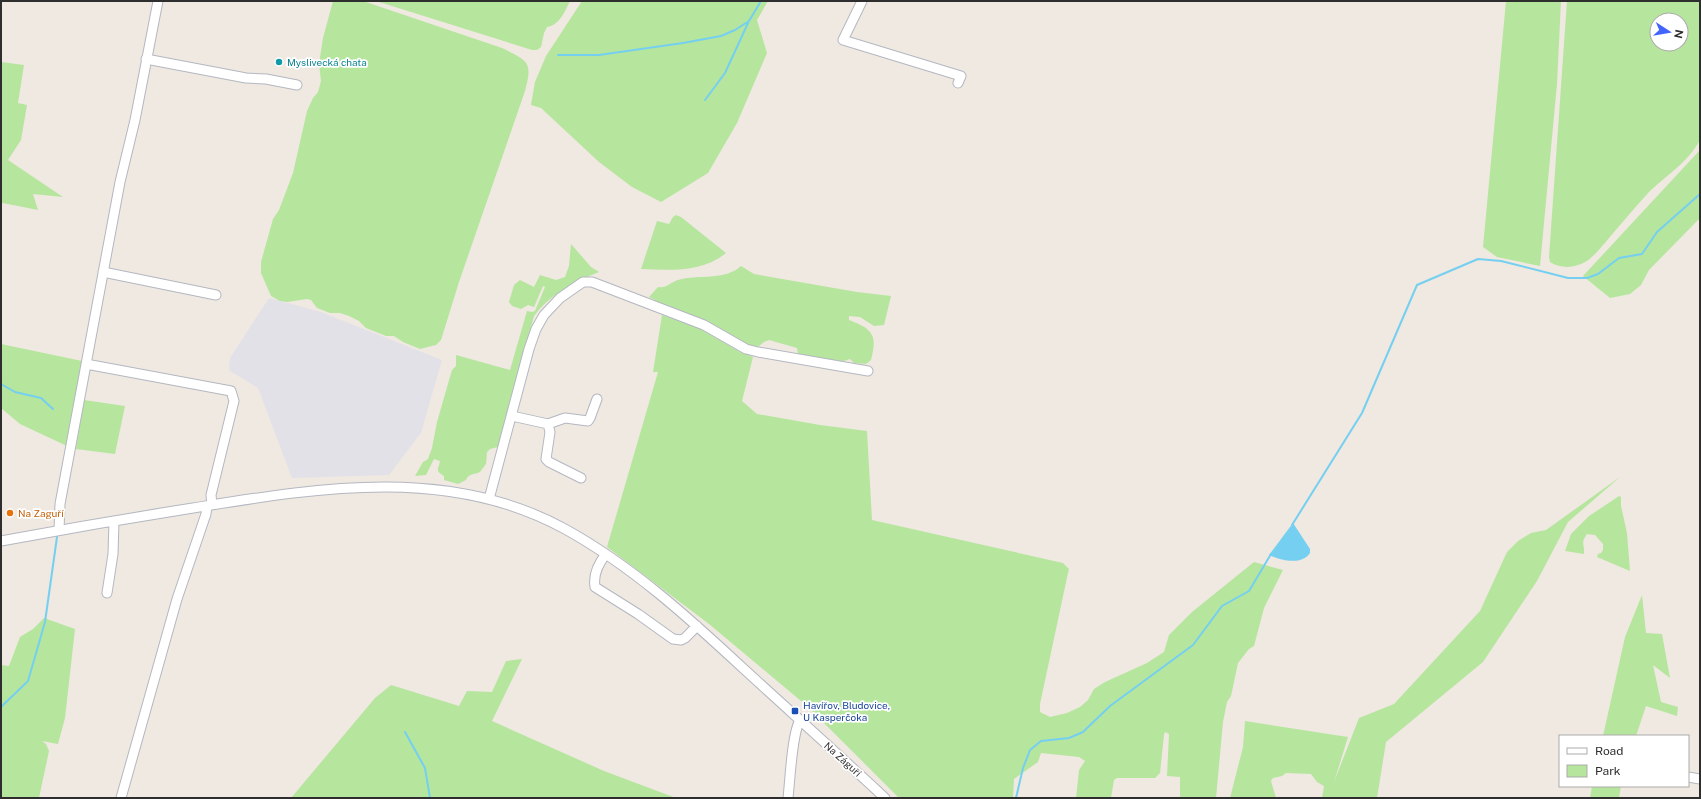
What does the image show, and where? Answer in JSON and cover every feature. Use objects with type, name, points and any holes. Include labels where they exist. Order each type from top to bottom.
[{"type":"street","points":[[59,530],[60,504],[103,272],[120,182],[135,120],[158,1]]},
{"type":"street","points":[[862,1],[842,40],[961,76]]},
{"type":"street","points":[[146,59],[246,78],[266,78],[297,85]]},
{"type":"street","points":[[103,272],[216,295]]},
{"type":"street","points":[[490,499],[529,349],[536,329],[544,315],[560,298],[583,282],[592,282],[704,325],[746,349],[868,371]]},
{"type":"street","points":[[86,364],[231,391],[234,401],[209,505],[177,599],[121,798]]},
{"type":"street","points":[[512,416],[548,424],[565,418],[588,421],[598,399]]},
{"type":"street","points":[[548,424],[550,432],[546,459],[549,462],[581,478]]},
{"type":"street","name":"Na Záguří","points":[[1,541],[59,530],[280,494],[372,486],[440,489],[490,499],[550,521],[606,554],[659,593],[886,798]]},
{"type":"street","points":[[107,593],[113,554],[114,521]]},
{"type":"street","points":[[606,554],[596,571],[594,580],[595,587],[638,614],[673,639],[680,640],[685,638],[697,626]]},
{"type":"street","points":[[788,798],[795,737],[800,720]]},
{"type":"street","points":[[1689,776],[1700,780]]},
{"type":"shaded area","points":[[269,298],[321,312],[442,360],[421,433],[389,475],[292,478],[258,388],[230,371],[229,368],[230,358]]},
{"type":"green space","points":[[333,1],[363,1],[502,48],[523,59],[528,68],[525,91],[459,282],[441,340],[436,345],[420,349],[403,342],[394,336],[386,336],[366,328],[359,321],[349,316],[340,313],[330,313],[317,308],[311,300],[307,299],[287,302],[280,301],[271,296],[261,273],[261,262],[273,219],[279,210],[293,173],[307,111],[313,98],[318,92],[321,81],[319,64],[323,38]]},
{"type":"green space","points":[[376,1],[570,1],[559,21],[552,26],[547,27],[541,47],[537,50],[532,50]]},
{"type":"green space","points":[[582,1],[768,1],[757,20],[767,53],[737,123],[708,173],[661,202],[632,187],[599,162],[541,108],[531,105],[535,82],[546,56]]},
{"type":"green space","points":[[1506,1],[1561,1],[1557,84],[1540,266],[1497,257],[1483,247]]},
{"type":"green space","points":[[1567,1],[1700,1],[1700,140],[1690,155],[1649,192],[1598,251],[1588,260],[1577,266],[1568,267],[1559,266],[1550,262],[1549,257]]},
{"type":"green space","points":[[1,62],[24,65],[18,103],[27,105],[21,140],[8,160],[63,197],[33,194],[38,210],[3,203],[1,204]]},
{"type":"green space","points":[[1700,150],[1700,218],[1649,270],[1641,285],[1630,294],[1610,298],[1583,276]]},
{"type":"green space","points":[[676,215],[681,217],[726,253],[707,264],[696,267],[674,270],[641,269],[657,221],[669,224]]},
{"type":"green space","points":[[571,244],[591,267],[599,272],[581,280],[555,295],[540,308],[534,316],[498,447],[490,449],[487,452],[486,464],[480,472],[470,475],[466,480],[458,484],[444,480],[444,476],[439,473],[438,470],[440,461],[434,459],[426,475],[415,476],[423,462],[428,459],[432,448],[437,422],[452,370],[456,366],[456,355],[510,370],[527,311],[535,311],[545,287],[543,286],[534,307],[528,305],[521,309],[512,306],[509,302],[514,285],[520,280],[534,287],[540,275],[556,280],[565,277],[569,266]]},
{"type":"green space","points":[[741,266],[754,274],[857,292],[891,296],[884,325],[874,326],[860,317],[849,316],[849,320],[863,326],[868,330],[873,338],[874,344],[871,360],[866,364],[854,363],[850,359],[841,362],[798,354],[797,348],[769,340],[756,347],[743,344],[657,304],[655,300],[649,297],[658,287],[666,286],[675,281],[686,278],[727,274],[735,271]]},
{"type":"green space","points":[[662,315],[699,328],[740,352],[753,357],[742,401],[757,414],[820,425],[867,431],[872,520],[1063,563],[1069,569],[1040,704],[1040,712],[1050,717],[1067,713],[1080,707],[1088,700],[1094,689],[1105,682],[1147,663],[1164,652],[1169,635],[1192,612],[1254,562],[1283,570],[1264,608],[1254,646],[1249,649],[1238,663],[1231,696],[1227,702],[1223,722],[1216,798],[1180,798],[1180,777],[1167,776],[1169,734],[1165,732],[1160,773],[1155,778],[1117,778],[1114,780],[1111,798],[1076,798],[1079,770],[1085,761],[1079,757],[1041,753],[1038,762],[1014,779],[1013,798],[899,798],[807,706],[709,624],[607,547],[658,372],[653,372]]},
{"type":"green space","points":[[1,344],[82,361],[79,386],[67,446],[20,424],[1,408]]},
{"type":"green space","points":[[84,400],[125,406],[115,454],[76,449]]},
{"type":"green space","points":[[1620,477],[1568,522],[1537,581],[1483,662],[1386,742],[1377,798],[1322,798],[1324,786],[1317,782],[1311,774],[1286,773],[1282,776],[1273,778],[1271,781],[1276,798],[1230,798],[1243,747],[1245,721],[1348,737],[1334,782],[1359,718],[1394,704],[1480,611],[1507,552],[1518,541],[1531,533],[1546,530]]},
{"type":"green space","points":[[1619,496],[1621,497],[1621,506],[1627,533],[1630,571],[1597,557],[1603,550],[1603,544],[1595,535],[1587,534],[1585,537],[1583,542],[1584,554],[1565,551],[1571,534],[1589,516]]},
{"type":"green space","points":[[1642,595],[1646,633],[1662,634],[1670,678],[1653,665],[1661,702],[1678,707],[1677,716],[1646,706],[1636,735],[1603,735],[1625,637]]},
{"type":"green space","points":[[44,618],[75,629],[65,718],[58,744],[42,741],[46,744],[49,751],[39,798],[1,798],[1,665],[9,666],[20,637],[33,629]]},
{"type":"green space","points":[[522,659],[492,721],[604,771],[676,798],[291,798],[375,698],[391,685],[459,706],[467,691],[492,692],[506,661]]},
{"type":"green space","points":[[1592,787],[1621,787],[1619,798],[1590,798]]},
{"type":"water","points":[[1293,523],[1310,549],[1310,553],[1301,560],[1296,561],[1279,559],[1269,555]]},
{"type":"waterway","points":[[558,55],[599,55],[721,36],[735,30],[749,21],[761,1]]},
{"type":"waterway","points":[[705,100],[725,73],[748,23]]},
{"type":"waterway","points":[[1292,525],[1362,413],[1417,285],[1478,259],[1501,261],[1568,278],[1587,278],[1598,274],[1619,258],[1642,254],[1657,232],[1700,194]]},
{"type":"waterway","points":[[1,384],[15,392],[41,398],[53,409]]},
{"type":"waterway","points":[[1,707],[28,681],[45,622],[57,537]]},
{"type":"waterway","points":[[1016,798],[1023,768],[1030,750],[1041,741],[1069,738],[1083,732],[1110,706],[1193,645],[1222,606],[1249,591],[1271,554]]},
{"type":"waterway","points":[[405,732],[425,768],[430,798]]},
{"type":"place","name":"Myslivecká chata","points":[[279,62]]},
{"type":"place","name":"Na Zaguří","points":[[10,513]]},
{"type":"place","name":"Havířov, Bludovice, U Kasperčoka","points":[[795,711]]}]
